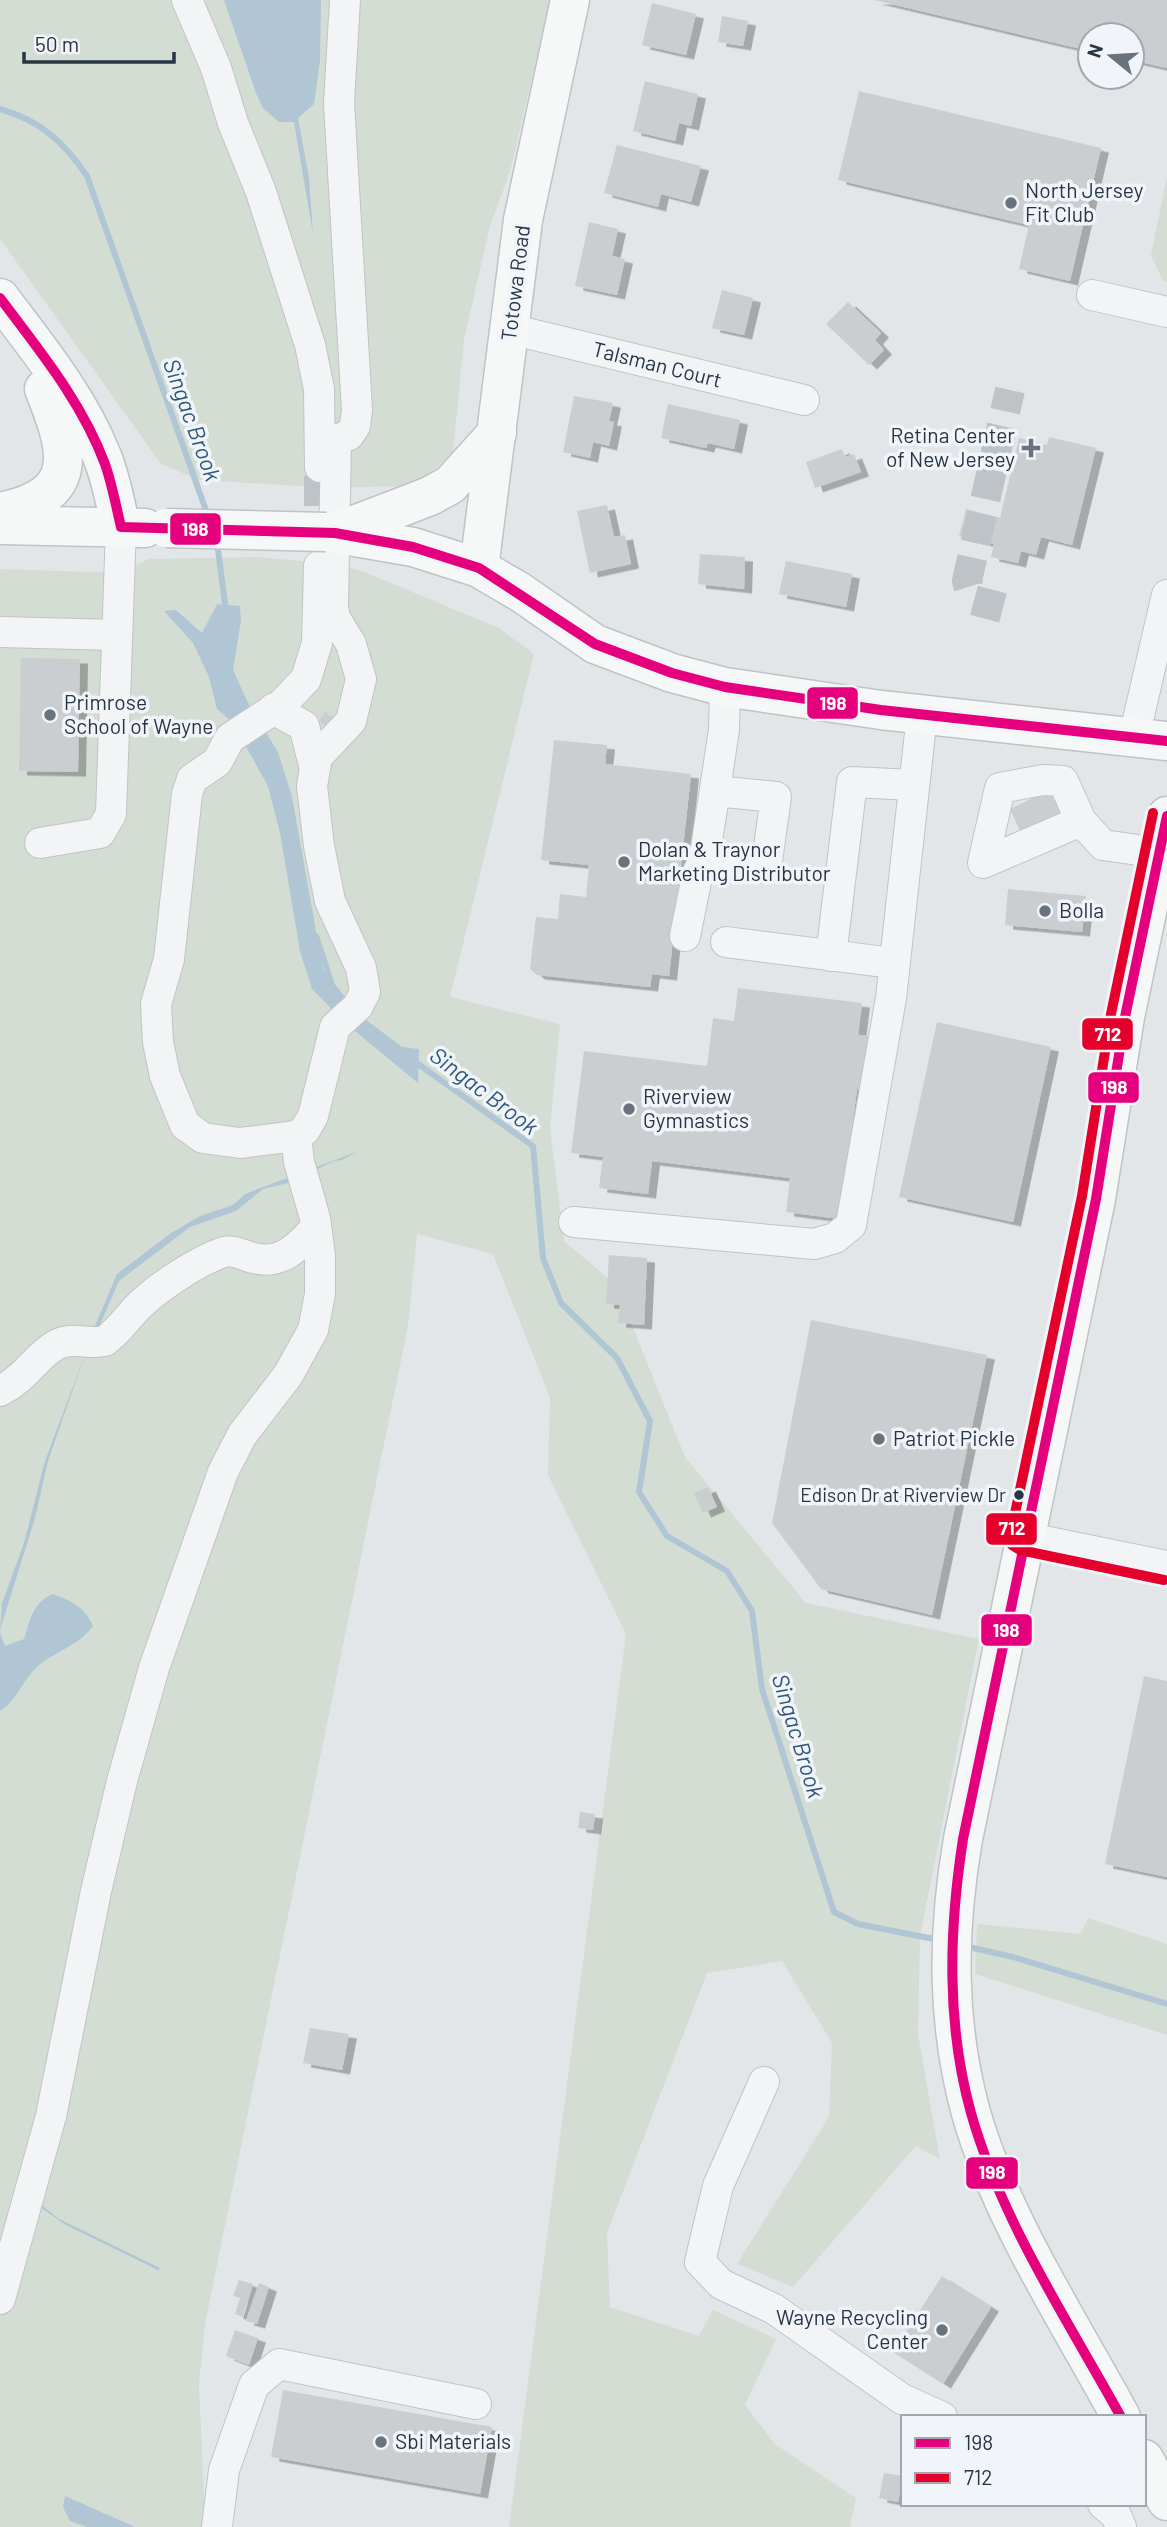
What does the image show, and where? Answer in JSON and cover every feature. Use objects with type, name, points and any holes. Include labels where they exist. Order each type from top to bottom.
[{"type":"main road","name":"Totowa Road","points":[[479,568],[523,220],[570,0]]},
{"type":"main road","points":[[0,301],[38,374],[58,423],[65,452],[62,469],[48,493],[25,507],[0,512]]},
{"type":"main road","points":[[0,301],[49,365],[89,430],[109,478],[121,527]]},
{"type":"main road","points":[[327,544],[450,485],[497,433]]},
{"type":"main road","points":[[0,525],[166,528],[327,544],[413,547],[479,568],[520,592],[595,644],[660,669],[725,687],[785,698],[922,715],[1151,739]]},
{"type":"main road","points":[[1120,2415],[1011,2213],[983,2147],[963,2079],[950,1969],[951,1916],[963,1839],[1024,1537],[1096,1199],[1123,1029],[1167,816]]},
{"type":"main road","points":[[1146,2463],[1167,2501]]},
{"type":"street","points":[[187,0],[216,68],[233,123],[261,192],[310,345],[329,439],[327,615],[306,679],[298,691],[230,738],[221,757],[195,776],[188,788],[169,959],[156,1004],[158,1042],[174,1104],[185,1125],[193,1132],[211,1141],[240,1143],[300,1162]]},
{"type":"street","points":[[329,439],[349,435],[355,426],[357,410],[339,103],[345,0]]},
{"type":"street","points":[[1092,295],[1167,312]]},
{"type":"street","name":"Talsman Court","points":[[510,329],[804,400]]},
{"type":"street","points":[[319,476],[329,439]]},
{"type":"street","points":[[40,843],[100,834],[110,814],[121,527]]},
{"type":"street","points":[[1151,739],[1167,595]]},
{"type":"street","points":[[314,765],[317,757],[351,721],[360,687],[358,663],[351,644],[327,615]]},
{"type":"street","points":[[0,632],[117,635]]},
{"type":"street","points":[[685,936],[698,872],[704,861],[724,730],[725,687]]},
{"type":"street","points":[[0,2299],[51,2116],[96,1891],[140,1712],[223,1472],[242,1435],[288,1375],[313,1330],[321,1277],[316,1227],[300,1162],[305,1130],[313,1116],[335,1027],[363,999],[366,982],[330,901],[314,810],[314,765],[304,726],[269,712]]},
{"type":"street","points":[[574,1222],[814,1244],[835,1237],[851,1225],[891,998],[922,715]]},
{"type":"street","points":[[831,956],[852,782],[913,785]]},
{"type":"street","points":[[704,861],[766,868],[776,797],[715,791]]},
{"type":"street","points":[[1081,821],[1103,845],[1159,853]]},
{"type":"street","points":[[726,942],[893,963]]},
{"type":"street","points":[[0,1391],[26,1375],[55,1345],[65,1342],[105,1342],[137,1308],[186,1271],[214,1256],[232,1251],[269,1261],[289,1254],[316,1227]]},
{"type":"street","points":[[1024,1537],[1167,1566]]},
{"type":"street","points":[[764,2082],[718,2186],[699,2262],[721,2284],[774,2309],[902,2399],[938,2415]]},
{"type":"street","points":[[217,2527],[224,2470],[254,2385],[279,2364],[476,2404]]},
{"type":"street","points":[[1105,2506],[1116,2515],[1121,2527]]},
{"type":"shaded area","points":[[0,0],[550,0],[510,172],[490,226],[464,340],[453,452],[424,479],[400,486],[334,488],[199,480],[161,464],[0,239]]},
{"type":"shaded area","points":[[1167,177],[1167,282],[1163,281],[1151,255]]},
{"type":"shaded area","points":[[257,557],[324,563],[362,571],[499,628],[534,654],[450,997],[560,1024],[550,1128],[564,1241],[616,1285],[685,1457],[806,1603],[979,1639],[920,1937],[918,2034],[940,2159],[916,2146],[793,2287],[737,2264],[829,2117],[832,2043],[782,1961],[707,1973],[607,2233],[610,2307],[699,2336],[713,2310],[776,2339],[745,2405],[775,2444],[856,2498],[850,2527],[509,2527],[626,1634],[548,1475],[550,1398],[493,1254],[417,1234],[408,1326],[205,2324],[199,2385],[205,2521],[202,2527],[0,2527],[0,569],[122,573],[148,559]]},
{"type":"shaded area","points":[[1088,1918],[1167,1944],[1167,2035],[975,1974],[977,1924],[1081,1934]]},
{"type":"water","points":[[224,0],[321,0],[320,60],[314,104],[298,118],[309,178],[313,234],[294,122],[279,122],[263,108]]},
{"type":"water","points":[[217,604],[240,606],[241,620],[233,670],[250,707],[278,752],[292,797],[323,970],[361,1016],[402,1047],[419,1049],[418,1083],[350,1027],[312,989],[300,951],[280,833],[268,786],[233,723],[217,709],[209,677],[193,643],[164,611],[176,610],[202,633]]},
{"type":"water","points":[[358,1152],[292,1182],[263,1189],[236,1211],[190,1227],[119,1281],[97,1332],[91,1335],[117,1274],[171,1233],[200,1216],[233,1205],[245,1194]]},
{"type":"water","points":[[86,1352],[48,1461],[35,1518],[0,1630],[2,1603],[24,1543],[45,1461]]},
{"type":"water","points":[[53,1594],[77,1605],[93,1626],[75,1643],[39,1665],[0,1711],[0,1633],[5,1646],[24,1639],[37,1607]]},
{"type":"water","points":[[39,2203],[59,2219],[160,2268],[158,2270],[66,2225],[37,2205]]},
{"type":"water","points":[[65,2496],[135,2527],[87,2527],[70,2521],[63,2507]]},
{"type":"building","points":[[874,0],[1167,0],[1167,68],[1146,63],[1146,21],[1076,21],[1076,48]]},
{"type":"building","points":[[652,3],[696,14],[686,55],[642,45]]},
{"type":"building","points":[[722,16],[748,21],[743,46],[718,42]]},
{"type":"building","points":[[645,81],[698,94],[691,126],[679,123],[675,141],[633,131]]},
{"type":"building","name":"North Jersey Fit Club","points":[[859,91],[1101,148],[1070,281],[1019,269],[1029,225],[838,180]]},
{"type":"building","points":[[617,145],[701,166],[691,202],[661,194],[658,207],[604,193]]},
{"type":"building","points":[[589,222],[618,229],[612,256],[625,259],[617,295],[575,286]]},
{"type":"building","points":[[722,290],[753,298],[744,335],[712,328]]},
{"type":"building","points":[[848,302],[881,333],[875,340],[884,350],[869,365],[826,324]]},
{"type":"building","points":[[574,396],[613,403],[609,421],[614,422],[609,446],[593,442],[590,458],[563,452]]},
{"type":"building","points":[[668,404],[740,420],[734,449],[708,443],[706,448],[661,438]]},
{"type":"building","points":[[1049,437],[1096,448],[1072,545],[1041,537],[1036,555],[1021,551],[1018,563],[991,557],[994,544],[959,536],[966,509],[1000,518],[1019,438],[1047,445]]},
{"type":"building","points":[[842,449],[845,457],[854,454],[861,472],[815,488],[806,462]]},
{"type":"building","points":[[607,505],[614,537],[625,535],[631,564],[590,573],[577,511]]},
{"type":"building","points":[[700,554],[745,557],[744,589],[698,584]]},
{"type":"building","points":[[786,561],[852,574],[846,607],[779,594]]},
{"type":"building","name":"Primrose School of Wayne","points":[[21,658],[80,659],[78,772],[19,771]]},
{"type":"building","points":[[325,712],[337,721],[331,730],[319,721]]},
{"type":"building","name":"Dolan & Traynor Marketing Distributor","points":[[554,740],[607,745],[605,764],[691,774],[669,976],[652,974],[650,987],[537,975],[530,969],[536,917],[558,919],[560,894],[586,897],[589,865],[541,860]]},
{"type":"building","points":[[1060,785],[1071,810],[1021,833],[1010,809]]},
{"type":"building","name":"Bolla","points":[[1008,889],[1086,896],[1082,932],[1005,925]]},
{"type":"building","points":[[738,988],[862,1003],[858,1035],[875,1037],[868,1090],[857,1089],[840,1219],[786,1212],[790,1178],[652,1161],[648,1194],[599,1188],[603,1157],[571,1153],[584,1051],[707,1066],[713,1018],[734,1021]]},
{"type":"building","points":[[937,1022],[1051,1047],[1013,1222],[899,1197]]},
{"type":"building","points":[[609,1255],[647,1258],[644,1325],[618,1323],[620,1305],[606,1304]]},
{"type":"building","name":"Patriot Pickle","points":[[811,1320],[987,1355],[932,1615],[821,1589],[772,1523]]},
{"type":"building","points":[[708,1487],[717,1507],[703,1513],[694,1493]]},
{"type":"building","points":[[1144,1676],[1167,1681],[1167,1877],[1105,1864]]},
{"type":"building","points":[[580,1812],[595,1814],[593,1830],[578,1828]]},
{"type":"building","points":[[310,2028],[349,2034],[342,2070],[303,2063]]},
{"type":"building","name":"Wayne Recycling Center","points":[[942,2276],[991,2307],[943,2384],[893,2352]]},
{"type":"building","points":[[239,2280],[253,2284],[243,2317],[235,2314],[240,2298],[233,2296]]},
{"type":"building","points":[[259,2283],[269,2287],[257,2324],[246,2321]]},
{"type":"building","points":[[235,2330],[258,2338],[249,2365],[226,2356]]},
{"type":"building","name":"Sbi Materials","points":[[283,2390],[492,2427],[480,2494],[271,2457]]},
{"type":"building","points":[[884,2473],[901,2476],[898,2502],[879,2498]]},
{"type":"waterway","name":"Singac Brook","points":[[0,109],[28,120],[50,134],[69,152],[87,176],[208,516]]},
{"type":"waterway","name":"Singac Brook","points":[[217,542],[226,612]]},
{"type":"waterway","name":"Singac Brook","points":[[316,936],[332,985]]},
{"type":"waterway","name":"Singac Brook","points":[[414,1061],[533,1146],[543,1258],[561,1303],[617,1358],[650,1421],[639,1492],[667,1536],[727,1571],[752,1611],[762,1689],[834,1912],[858,1924],[939,1940]]},
{"type":"waterway","name":"Singac Brook","points":[[964,1946],[1013,1957],[1167,2004]]},
{"type":"tunnel","points":[[1003,608],[973,600],[967,581],[1010,390]]},
{"type":"tunnel","points":[[319,476],[319,551]]},
{"type":"transit line","name":"198","points":[[0,298],[58,377],[84,419],[105,464],[121,527],[335,533],[413,547],[479,568],[595,644],[672,673],[725,687],[881,710],[1167,741]]},
{"type":"transit line","name":"712","points":[[1153,813],[1111,1014],[1082,1196],[1010,1537],[1012,1545],[1020,1550],[1164,1580]]},
{"type":"transit line","name":"198","points":[[1120,2415],[1037,2269],[984,2153],[971,2113],[957,2045],[952,1976],[953,1942],[963,1839],[1096,1199],[1125,1017],[1167,816]]},
{"type":"place","name":"North Jersey Fit Club","points":[[1011,203]]},
{"type":"place","name":"Retina Center of New Jersey","points":[[1031,448]]},
{"type":"place","name":"Primrose School of Wayne","points":[[50,715]]},
{"type":"place","name":"Dolan & Traynor Marketing Distributor","points":[[624,862]]},
{"type":"place","name":"Bolla","points":[[1045,911]]},
{"type":"place","name":"Riverview Gymnastics","points":[[629,1109]]},
{"type":"place","name":"Patriot Pickle","points":[[879,1439]]},
{"type":"place","name":"Edison Dr at Riverview Dr","points":[[1019,1495]]},
{"type":"place","name":"Wayne Recycling Center","points":[[942,2330]]},
{"type":"place","name":"Sbi Materials","points":[[381,2442]]}]
